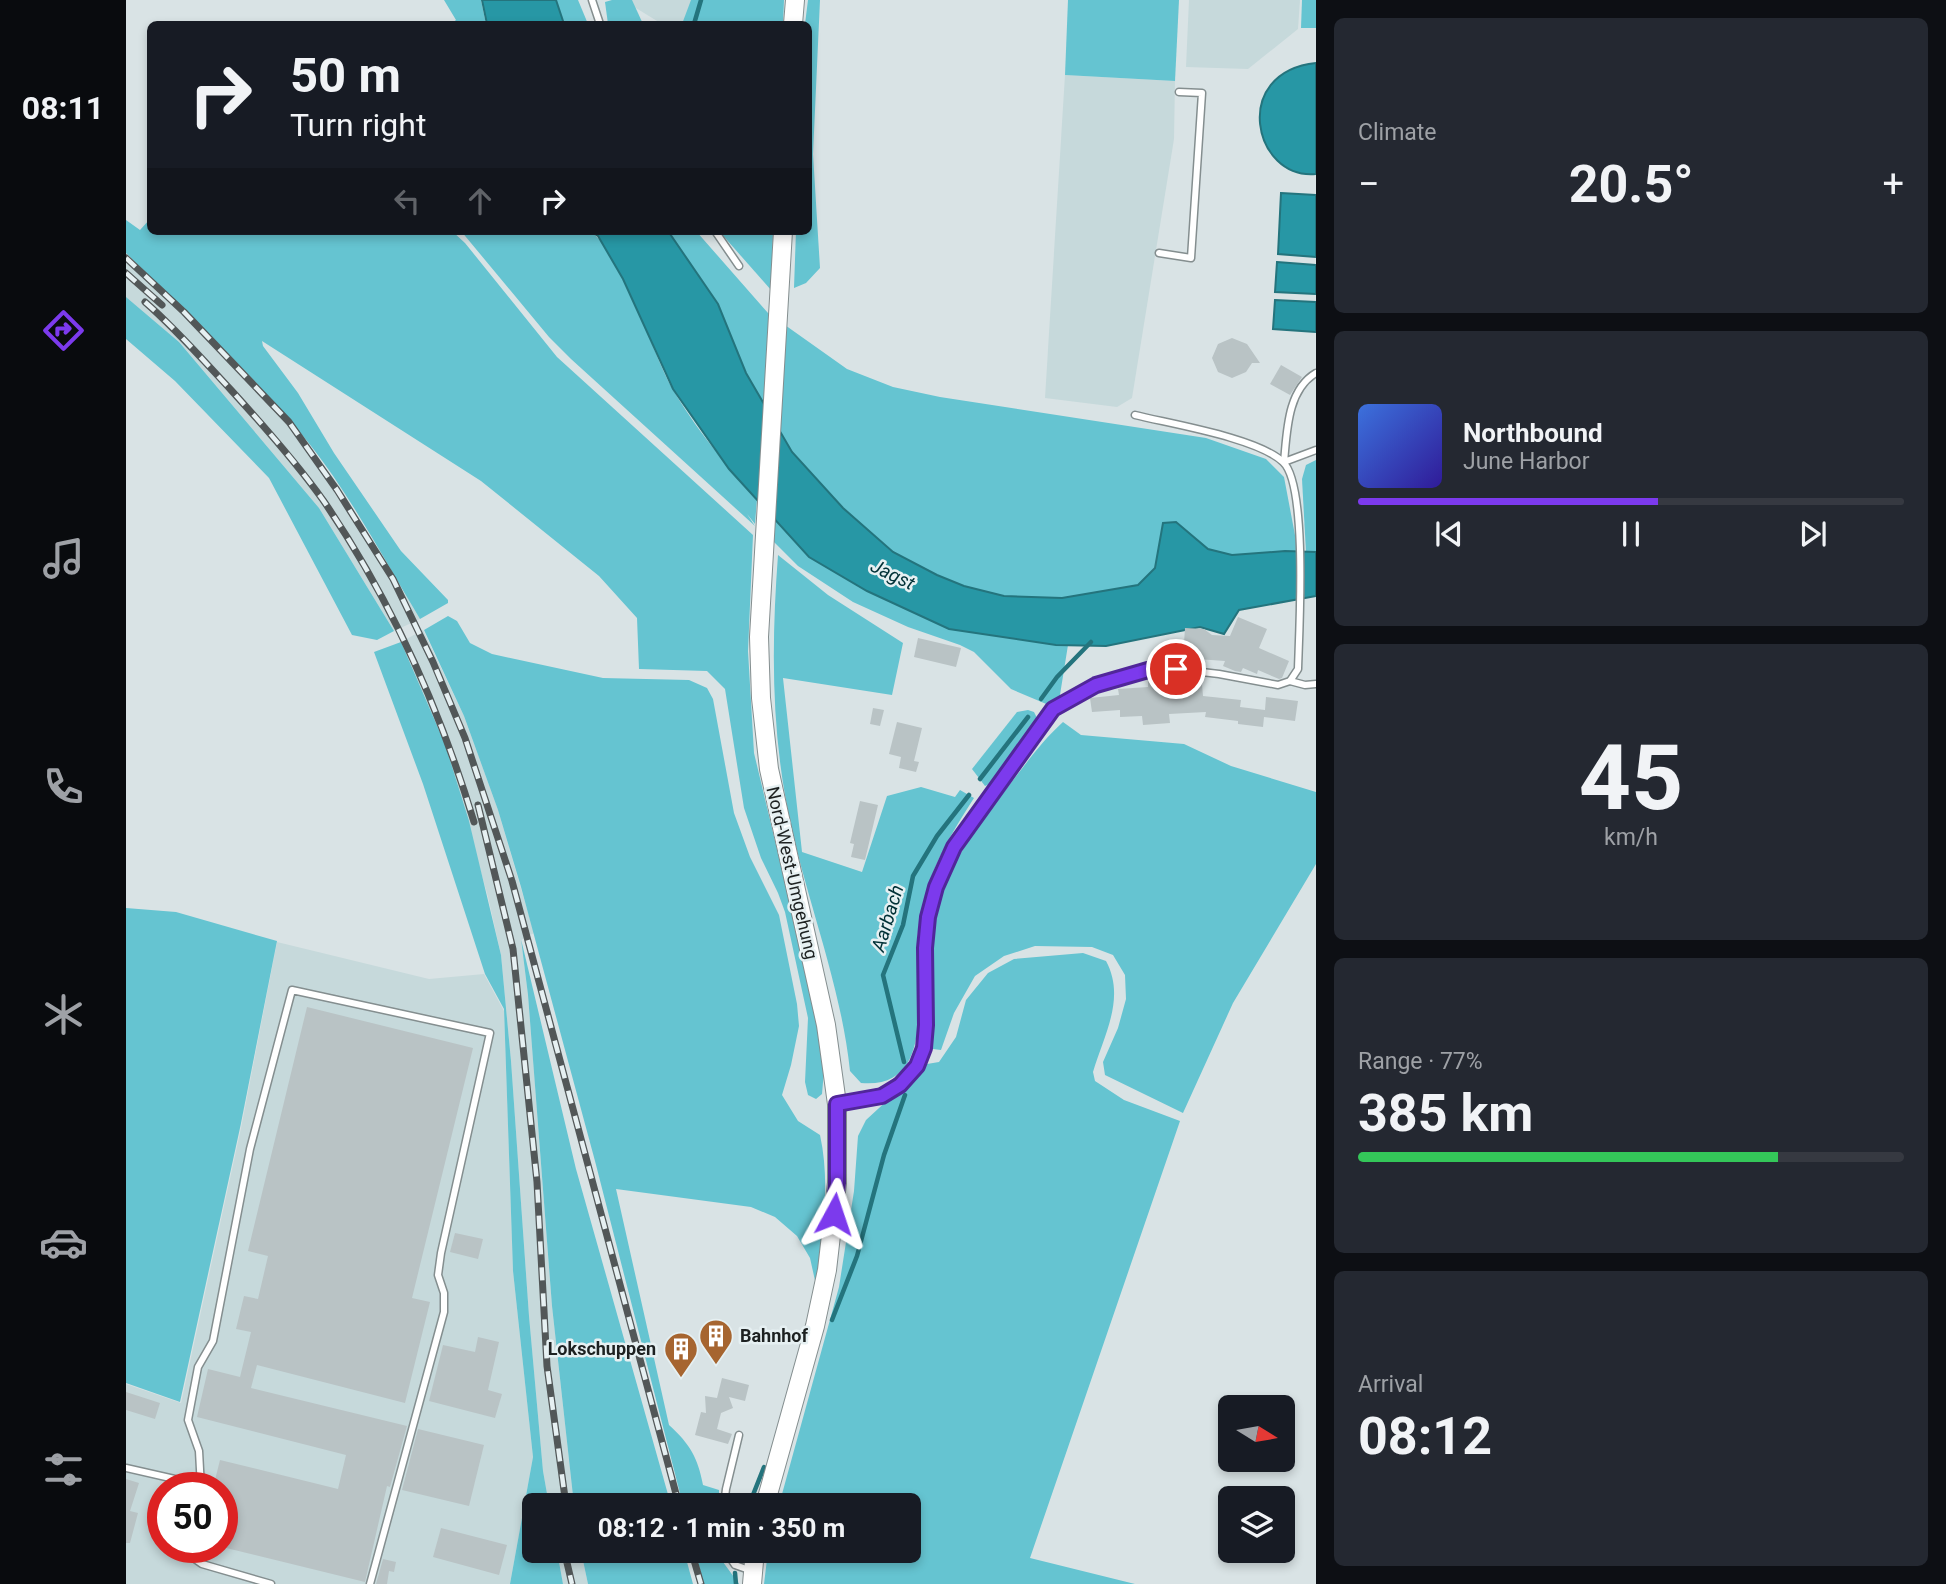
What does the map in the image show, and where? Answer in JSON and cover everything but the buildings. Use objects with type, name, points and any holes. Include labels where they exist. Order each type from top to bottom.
[{"type":"main road","points":[[793,21],[795,0]]},
{"type":"main road","name":"Nord-West-Umgehung","points":[[768,1493],[815,1326],[827,1270],[837,1183],[837,1104],[818,986],[769,769],[761,698],[760,649],[783,235]]},
{"type":"street","points":[[837,1104],[882,1096],[900,1085],[917,1066]]},
{"type":"lane","points":[[592,0],[599,21]]},
{"type":"lane","points":[[1159,253],[1191,258],[1202,93],[1180,92]]},
{"type":"lane","points":[[718,235],[739,266]]},
{"type":"lane","points":[[1290,681],[1298,669],[1301,547],[1292,477],[1284,462],[1289,416],[1298,390],[1316,373]]},
{"type":"lane","points":[[1135,415],[1238,439],[1284,462],[1316,450]]},
{"type":"lane","points":[[917,1066],[924,1048],[925,948],[928,917],[936,887],[954,847],[1053,709],[1096,685],[1148,670],[1176,669],[1278,685],[1290,681],[1305,685],[1316,684]]},
{"type":"lane","points":[[201,1472],[200,1451],[188,1420],[198,1367],[213,1341],[250,1149],[292,990],[490,1033],[441,1253],[438,1275],[444,1293],[443,1312],[370,1584]]},
{"type":"lane","points":[[726,1493],[740,1435]]},
{"type":"lane","points":[[126,1468],[147,1473]]},
{"type":"lane","points":[[201,1563],[271,1584]]},
{"type":"lane","points":[[734,1563],[752,1578]]},
{"type":"shaded area","points":[[444,0],[481,0],[485,21],[456,20]]},
{"type":"shaded area","points":[[556,0],[578,0],[587,21],[563,21]]},
{"type":"shaded area","points":[[629,0],[698,0],[693,21],[657,21],[631,5]]},
{"type":"shaded area","points":[[632,0],[642,21],[608,21],[605,2]]},
{"type":"shaded area","points":[[691,0],[784,0],[783,21],[683,21]]},
{"type":"shaded area","points":[[808,0],[820,0],[813,154],[820,268],[806,283],[794,288],[796,235],[812,235],[812,21],[805,21]]},
{"type":"shaded area","points":[[1068,0],[1179,0],[1175,81],[1065,75]]},
{"type":"shaded area","points":[[1189,0],[1300,0],[1298,29],[1248,69],[1186,67]]},
{"type":"shaded area","points":[[1302,0],[1316,0],[1316,28],[1301,28]]},
{"type":"shaded area","points":[[1065,75],[1175,81],[1174,139],[1132,398],[1117,407],[1045,398]]},
{"type":"shaded area","points":[[126,220],[140,230],[147,222],[147,235],[456,235],[557,357],[753,535],[748,651],[754,753],[811,991],[824,1070],[822,1094],[816,1099],[808,1095],[805,1082],[808,1018],[785,912],[761,858],[744,808],[725,689],[707,671],[639,669],[637,618],[599,576],[481,481],[262,341],[401,551],[448,600],[448,603],[420,619],[360,518],[310,444],[231,357],[126,253]]},
{"type":"shaded area","points":[[464,235],[594,235],[602,243],[624,281],[680,402],[734,474],[757,499],[755,524],[747,514],[755,526],[571,359],[549,337]]},
{"type":"shaded area","points":[[671,235],[700,235],[768,313],[847,369],[893,387],[940,397],[1206,438],[1266,459],[1284,477],[1298,551],[1232,555],[1208,549],[1175,522],[1163,523],[1155,568],[1138,585],[1062,598],[1004,596],[964,586],[937,575],[893,552],[843,508],[792,452],[746,373],[718,303]]},
{"type":"shaded area","points":[[723,235],[773,235],[771,290]]},
{"type":"shaded area","points":[[126,253],[188,313],[292,423],[341,489],[420,619],[394,631],[319,508],[179,342],[126,297]]},
{"type":"shaded area","points":[[126,297],[179,342],[319,508],[394,631],[377,640],[352,635],[269,478],[175,381],[126,339]]},
{"type":"shaded area","points":[[1316,460],[1316,552],[1306,552],[1302,479],[1306,465]]},
{"type":"shaded area","points":[[774,517],[809,557],[867,591],[949,629],[1068,645],[1059,701],[1051,706],[1011,689],[974,652],[908,627],[853,602],[798,566],[773,541]]},
{"type":"shaded area","points":[[778,555],[828,595],[903,643],[892,695],[783,678],[802,852],[862,872],[887,796],[921,787],[955,797],[960,790],[974,798],[936,865],[922,909],[917,942],[919,1012],[917,1035],[911,1055],[901,1071],[885,1081],[861,1083],[850,1071],[838,1001],[792,830],[780,765],[775,705],[774,645]]},
{"type":"shaded area","points":[[448,616],[457,621],[470,643],[492,654],[603,678],[689,680],[707,688],[713,699],[734,813],[750,857],[779,915],[797,1004],[799,1026],[782,1095],[798,1121],[820,1135],[825,1172],[816,1285],[810,1258],[797,1236],[775,1217],[751,1207],[616,1189],[669,1425],[692,1452],[703,1485],[719,1490],[719,1493],[680,1493],[521,887],[498,810],[464,716],[424,630]]},
{"type":"shaded area","points":[[423,630],[464,716],[498,810],[534,933],[521,940],[528,995],[552,1306],[573,1493],[547,1493],[543,1471],[501,955],[488,897],[445,744],[401,642]]},
{"type":"shaded area","points":[[401,642],[445,744],[469,821],[501,955],[529,1316],[547,1493],[526,1493],[533,1457],[513,1271],[504,1009],[485,974],[423,784],[374,652]]},
{"type":"shaded area","points":[[1017,712],[1034,712],[1038,720],[992,783],[985,786],[972,769]]},
{"type":"shaded area","points":[[1063,722],[1081,735],[1184,744],[1231,766],[1316,792],[1316,864],[1233,1003],[1183,1113],[1105,1075],[1103,1062],[1118,1028],[1126,999],[1125,975],[1113,955],[1092,947],[1035,946],[1004,956],[975,976],[954,1013],[941,1050],[933,1049],[932,956],[936,920],[944,888],[958,857],[977,828],[1034,754]]},
{"type":"shaded area","points":[[126,908],[176,912],[277,941],[240,1128],[180,1402],[126,1383]]},
{"type":"shaded area","points":[[521,939],[576,1169],[668,1493],[573,1493],[552,1306],[528,995]]},
{"type":"shaded area","points":[[277,942],[429,979],[484,974],[504,1011],[513,1271],[533,1457],[526,1493],[522,1493],[522,1518],[510,1584],[126,1584],[126,1384],[181,1403],[241,1128]]},
{"type":"shaded area","points":[[1083,953],[1106,961],[1112,975],[1114,1003],[1093,1072],[1095,1081],[1124,1100],[1180,1121],[1030,1558],[1135,1584],[764,1584],[767,1563],[921,1563],[921,1493],[782,1493],[839,1287],[854,1191],[858,1136],[866,1120],[891,1097],[906,1089],[927,1064],[939,1062],[956,1037],[966,1000],[988,973],[1014,959]]},
{"type":"shaded area","points":[[522,1518],[522,1563],[559,1563],[563,1584],[510,1584]]},
{"type":"shaded area","points":[[559,1563],[584,1563],[588,1584],[563,1584]]},
{"type":"shaded area","points":[[584,1563],[687,1563],[693,1584],[588,1584]]},
{"type":"shaded area","points":[[698,1563],[724,1563],[739,1584],[704,1584]]},
{"type":"water","points":[[482,0],[556,0],[563,21],[486,21]]},
{"type":"water","points":[[1316,63],[1316,174],[1294,171],[1277,160],[1266,144],[1260,124],[1262,104],[1271,85],[1289,71]]},
{"type":"water","points":[[1281,193],[1316,195],[1316,257],[1278,254]]},
{"type":"water","name":"Jagst","points":[[671,235],[718,304],[746,373],[792,452],[843,508],[893,552],[937,575],[964,586],[1004,596],[1062,598],[1138,585],[1155,568],[1163,523],[1176,522],[1208,549],[1232,555],[1285,551],[1316,552],[1316,596],[1239,610],[1224,634],[1200,627],[1106,646],[1056,645],[949,629],[867,591],[809,557],[729,469],[673,389],[623,279],[598,236]]},
{"type":"water","points":[[1277,262],[1316,265],[1316,294],[1275,292]]},
{"type":"water","points":[[1275,300],[1316,302],[1316,332],[1273,329]]},
{"type":"waterway","points":[[695,21],[701,0]]},
{"type":"waterway","name":"Aarbach","points":[[1041,699],[1057,677],[1091,642]]},
{"type":"waterway","name":"Aarbach","points":[[980,779],[1028,717]]},
{"type":"waterway","name":"Aarbach","points":[[904,1062],[883,975],[903,925],[913,876],[937,836],[969,795]]},
{"type":"waterway","name":"Aarbach","points":[[832,1320],[857,1256],[884,1155],[905,1095]]},
{"type":"waterway","name":"Aarbach","points":[[754,1493],[764,1467]]},
{"type":"waterway","name":"Aarbach","points":[[735,1573],[736,1584]]},
{"type":"railway","points":[[126,258],[184,312],[289,422],[337,490],[393,579],[433,662],[465,738],[512,881],[676,1493]]},
{"type":"railway","points":[[126,273],[162,305]]},
{"type":"railway","points":[[145,302],[189,345],[279,444],[323,500],[347,537],[411,655],[445,738],[474,822]]},
{"type":"railway","points":[[478,805],[513,949],[537,1182],[547,1366],[564,1493]]},
{"type":"railway","points":[[567,1563],[572,1584]]},
{"type":"railway","points":[[695,1563],[701,1584]]},
{"type":"place","name":"Bahnhof","points":[[716,1366]]},
{"type":"place","name":"Lokschuppen","points":[[681,1379]]},
{"type":"route","points":[[834,1214],[837,1183],[837,1104],[882,1096],[900,1085],[917,1066],[924,1048],[928,917],[936,887],[954,847],[1053,709],[1096,685],[1148,670],[1176,669]]}]
